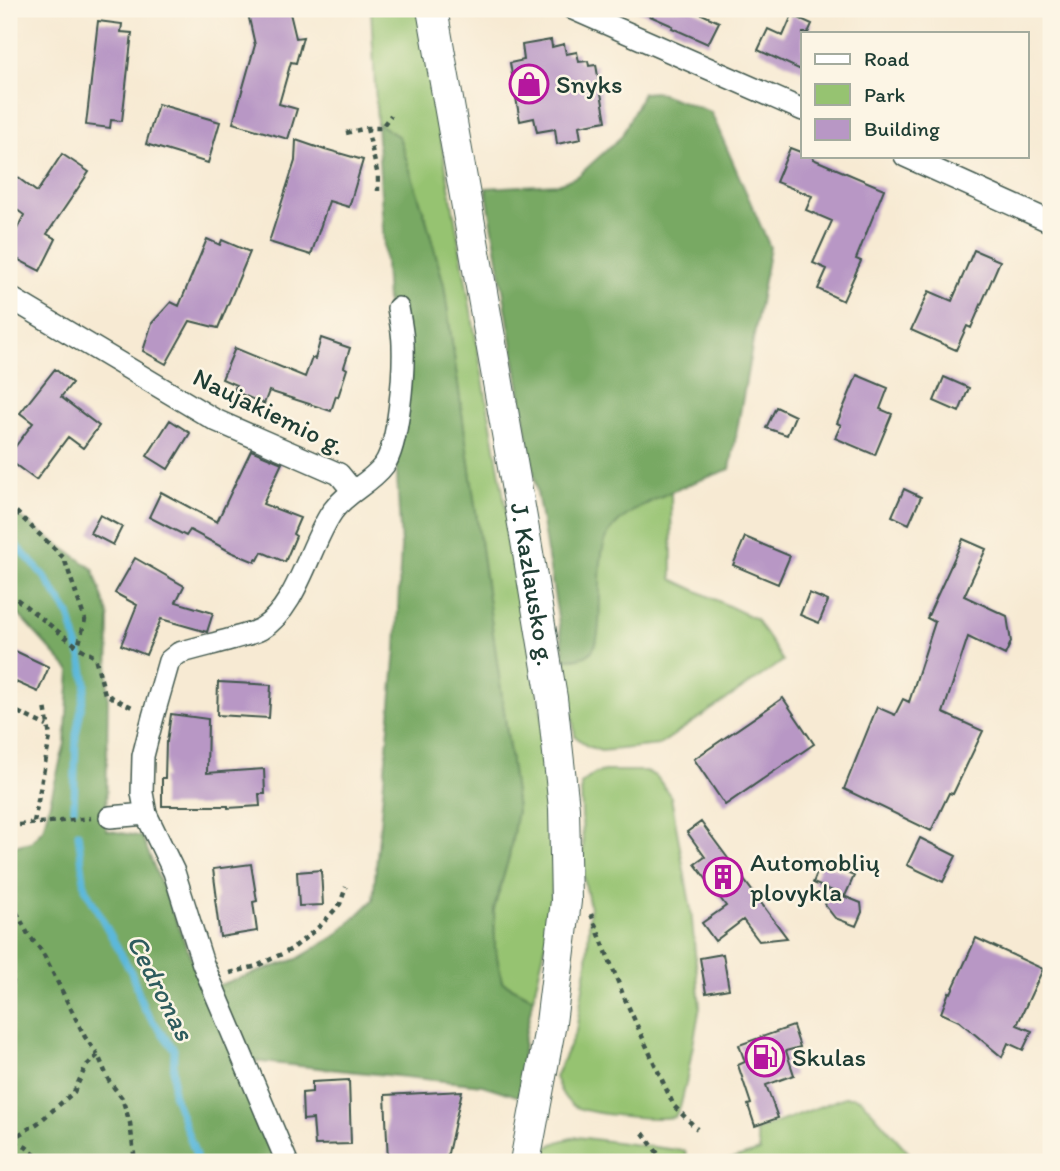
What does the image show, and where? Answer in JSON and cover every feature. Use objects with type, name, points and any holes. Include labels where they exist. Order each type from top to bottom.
[{"type":"street","name":"J. Kazlausko g.","points":[[432,9],[552,698],[564,808],[566,901],[551,1023],[525,1162]]},
{"type":"street","points":[[573,9],[801,109]]},
{"type":"street","points":[[909,158],[1051,222]]},
{"type":"street","name":"Naujakiemio g.","points":[[9,297],[215,420],[339,474],[354,491],[334,509],[320,532],[289,601],[276,617],[261,629],[179,653],[169,661],[144,756],[142,793],[146,814]]},
{"type":"street","points":[[354,491],[374,476],[386,462],[393,444],[402,378],[403,342],[398,308]]},
{"type":"street","points":[[110,817],[146,814],[174,872],[203,964],[287,1162]]},
{"type":"path","points":[[346,133],[381,128],[391,116]]},
{"type":"path","points":[[367,128],[378,176],[378,191]]},
{"type":"path","points":[[9,505],[64,558],[85,620],[78,647]]},
{"type":"path","points":[[9,593],[78,647],[95,657],[105,694],[153,717]]},
{"type":"path","points":[[34,822],[50,737],[45,706]]},
{"type":"path","points":[[9,708],[48,726]]},
{"type":"path","points":[[9,826],[110,817]]},
{"type":"path","points":[[209,978],[257,966],[292,949],[321,925],[340,904],[346,887]]},
{"type":"path","points":[[566,901],[586,902],[624,998],[674,1106],[696,1129]]},
{"type":"path","points":[[9,906],[17,913],[29,936],[43,951],[85,1037],[98,1055],[109,1081],[122,1098],[130,1123],[135,1162]]},
{"type":"path","points":[[9,942],[13,981],[9,996]]},
{"type":"path","points":[[9,1032],[9,1052]]},
{"type":"path","points":[[10,1139],[38,1123],[74,1092],[86,1066],[98,1055]]},
{"type":"path","points":[[643,1133],[664,1162]]},
{"type":"path","points":[[10,1139],[26,1147],[43,1162]]},
{"type":"green space","points":[[371,9],[418,9],[544,726],[552,814],[553,879],[548,935],[533,998],[502,982],[495,947],[494,909],[509,857],[517,810],[510,754],[444,285],[399,137],[377,123]]},
{"type":"green space","points":[[656,92],[711,112],[770,247],[730,469],[647,503],[619,522],[609,533],[601,561],[600,615],[596,644],[585,656],[565,659],[486,188],[558,184],[578,176],[621,137],[643,93]]},
{"type":"green space","points":[[377,123],[399,137],[444,285],[517,810],[509,857],[494,909],[495,947],[502,982],[533,998],[524,1041],[520,1097],[482,1085],[242,1060],[281,1162],[9,1162],[9,847],[31,842],[43,829],[65,743],[70,671],[9,604],[9,510],[93,569],[109,617],[106,830],[142,837],[204,990],[297,959],[337,935],[373,900],[396,650],[401,547]]},
{"type":"green space","points":[[671,491],[672,579],[756,619],[783,661],[659,745],[601,751],[587,746],[575,736],[565,659],[577,659],[608,534],[624,516]]},
{"type":"green space","points":[[604,771],[646,771],[657,777],[671,797],[691,910],[700,1007],[686,1083],[675,1117],[622,1116],[580,1109],[566,1099],[555,1077],[576,1031],[587,962],[590,908],[584,878],[581,784],[594,774]]},
{"type":"green space","points":[[845,1097],[862,1100],[917,1162],[722,1162],[760,1151],[755,1131]]},
{"type":"green space","points":[[577,1137],[685,1151],[688,1162],[537,1162],[548,1147]]},
{"type":"building","points":[[247,9],[289,9],[296,38],[303,37],[296,63],[291,62],[279,104],[297,109],[288,139],[233,123],[255,45]]},
{"type":"building","points":[[634,9],[691,9],[719,22],[708,44]]},
{"type":"building","points":[[792,15],[812,24],[808,32],[801,32],[801,70],[758,50],[768,29],[783,36]]},
{"type":"building","points":[[98,21],[122,24],[121,32],[132,33],[122,121],[111,120],[110,128],[86,125]]},
{"type":"building","points":[[551,40],[552,47],[564,44],[566,54],[577,52],[579,62],[588,61],[589,66],[596,65],[606,121],[579,126],[581,139],[557,144],[555,129],[537,132],[534,118],[520,121],[510,63],[524,60],[522,45]]},
{"type":"building","points":[[158,104],[220,122],[208,163],[146,144]]},
{"type":"building","points":[[296,140],[363,160],[349,207],[329,201],[311,255],[269,242],[295,161]]},
{"type":"building","points":[[790,148],[801,152],[801,158],[813,158],[884,189],[856,259],[861,261],[843,301],[818,289],[827,269],[813,263],[832,221],[806,210],[812,196],[776,182]]},
{"type":"building","points":[[62,154],[89,172],[47,234],[56,239],[40,271],[9,255],[9,245],[24,215],[9,204],[9,171],[37,192]]},
{"type":"building","points":[[207,239],[220,245],[222,240],[250,252],[218,328],[190,321],[166,364],[143,351],[152,323],[171,302],[179,306]]},
{"type":"building","points":[[974,250],[1000,261],[971,328],[967,326],[956,350],[911,330],[929,291],[952,301]]},
{"type":"building","points":[[321,338],[350,348],[344,367],[347,369],[331,411],[269,391],[264,404],[234,391],[236,385],[222,379],[235,348],[305,377],[312,358],[315,359]]},
{"type":"building","points":[[55,369],[72,383],[61,397],[99,426],[83,448],[68,437],[36,480],[9,460],[9,455],[33,423],[20,413]]},
{"type":"building","points":[[857,375],[888,388],[880,409],[892,414],[875,455],[835,438],[841,425],[837,423]]},
{"type":"building","points":[[944,377],[969,388],[959,412],[934,401]]},
{"type":"building","points":[[776,407],[795,416],[787,435],[766,428]]},
{"type":"building","points":[[170,420],[190,433],[168,469],[147,456]]},
{"type":"building","points":[[251,450],[282,463],[263,504],[300,518],[285,562],[262,552],[255,562],[190,530],[186,536],[149,517],[161,492],[217,522]]},
{"type":"building","points":[[904,489],[921,497],[909,524],[892,516]]},
{"type":"building","points":[[100,515],[122,527],[113,545],[90,533]]},
{"type":"building","points":[[745,537],[790,556],[778,584],[733,565]]},
{"type":"building","points":[[963,539],[986,549],[964,596],[1007,616],[1011,642],[1005,655],[968,637],[943,713],[983,731],[953,794],[949,793],[931,831],[844,789],[877,707],[895,715],[903,699],[909,702],[935,622],[927,618]]},
{"type":"building","points":[[135,558],[184,586],[176,602],[213,613],[207,632],[161,619],[146,655],[121,645],[137,605],[115,593]]},
{"type":"building","points":[[809,593],[828,601],[819,623],[800,615]]},
{"type":"building","points":[[9,648],[49,667],[38,692],[9,679]]},
{"type":"building","points":[[218,682],[271,685],[269,718],[217,715]]},
{"type":"building","points":[[783,698],[814,744],[725,805],[694,759]]},
{"type":"building","points":[[171,714],[208,719],[207,773],[264,769],[265,794],[259,794],[260,806],[162,806],[162,778],[165,778],[166,742]]},
{"type":"building","name":"Automoblių plovykla","points":[[701,822],[787,938],[759,941],[743,920],[715,941],[702,923],[726,906],[695,864],[705,857],[687,832]]},
{"type":"building","points":[[920,838],[956,856],[943,882],[907,865]]},
{"type":"building","points":[[821,863],[854,876],[845,896],[813,883]]},
{"type":"building","points":[[251,864],[257,901],[253,902],[257,931],[220,937],[213,869]]},
{"type":"building","points":[[321,870],[323,905],[299,906],[297,872]]},
{"type":"building","points":[[831,891],[861,903],[862,912],[856,926],[835,918],[825,905]]},
{"type":"building","points":[[976,938],[1043,969],[1017,1025],[1032,1031],[1023,1050],[1008,1043],[1002,1057],[959,1021],[941,1013]]},
{"type":"building","points":[[723,954],[729,989],[706,993],[700,958]]},
{"type":"building","name":"Skulas","points":[[793,1026],[800,1047],[786,1051],[794,1075],[766,1085],[778,1118],[755,1126],[738,1065],[745,1062],[739,1045]]},
{"type":"building","points":[[349,1080],[351,1144],[315,1145],[313,1119],[303,1120],[302,1093],[312,1092],[312,1082]]},
{"type":"building","points":[[462,1091],[446,1162],[388,1162],[385,1095]]},
{"type":"waterway","name":"Cedronas","points":[[9,537],[44,576],[69,614],[82,662],[86,684],[76,735],[74,808]]},
{"type":"waterway","name":"Cedronas","points":[[78,833],[85,888],[132,974],[144,1009],[174,1049],[173,1093],[196,1155],[196,1162]]},
{"type":"place","name":"Snyks","points":[[529,84]]},
{"type":"place","name":"Automoblių plovykla","points":[[723,877]]},
{"type":"place","name":"Skulas","points":[[765,1057]]}]
